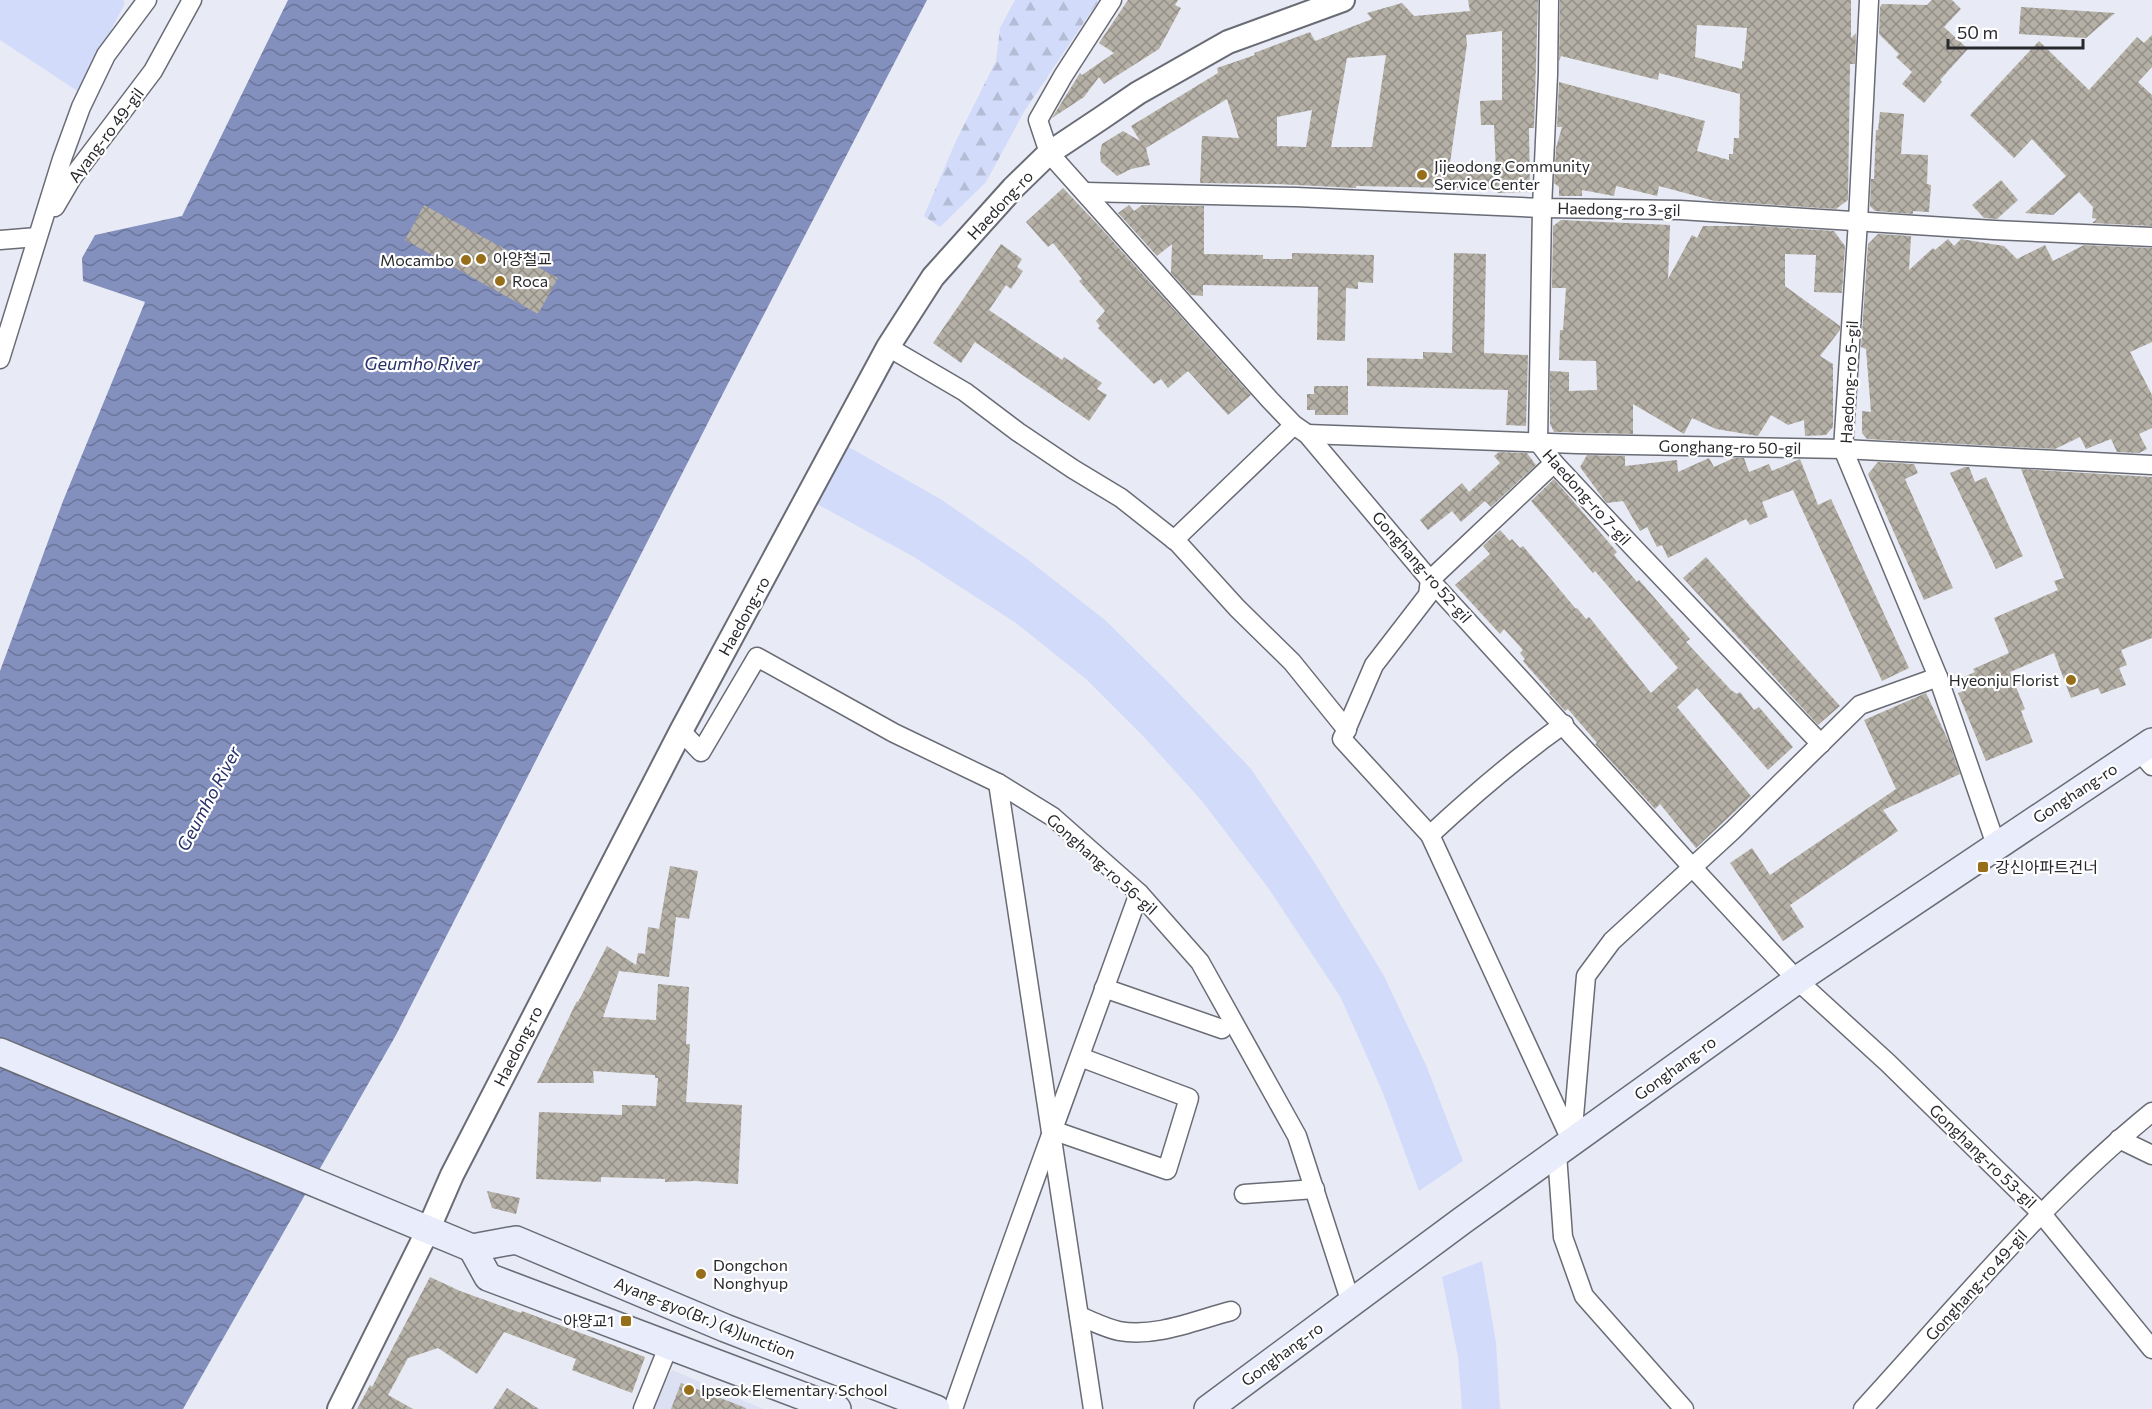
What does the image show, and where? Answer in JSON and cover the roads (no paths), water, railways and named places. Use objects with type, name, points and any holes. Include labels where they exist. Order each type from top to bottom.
[{"type":"main road","name":"Gonghang-ro","points":[[1204,1407],[1797,980],[1996,845],[2148,753]]},
{"type":"main road","points":[[0,1052],[472,1248],[488,1277],[837,1409]]},
{"type":"main road","name":"Ayang-gyo(Br.) (4)Junction","points":[[472,1248],[516,1240],[725,1328],[936,1409]]},
{"type":"street","points":[[0,359],[37,237],[81,107],[106,55],[147,0]]},
{"type":"street","name":"Ayang-ro 49-gil","points":[[37,237],[72,178],[153,71],[192,0]]},
{"type":"street","points":[[1049,153],[1038,120],[1063,76],[1112,0]]},
{"type":"street","name":"Haedong-ro","points":[[339,1409],[428,1230],[457,1164],[681,731],[888,347],[933,277],[1013,188],[1049,153],[1138,93],[1228,42],[1343,0]]},
{"type":"street","name":"Haedong-ro 7-gil","points":[[1549,0],[1542,208],[1538,442],[1554,463],[1709,629],[1821,744]]},
{"type":"street","name":"Haedong-ro 5-gil","points":[[1869,0],[1858,222],[1843,449],[1938,677],[1996,845]]},
{"type":"street","name":"Gonghang-ro 52-gil","points":[[1049,153],[1301,430],[1430,580],[1797,980]]},
{"type":"street","name":"Haedong-ro 3-gil","points":[[1085,192],[1542,208],[1680,210],[1994,230],[2152,237]]},
{"type":"street","points":[[0,240],[37,237]]},
{"type":"street","points":[[888,347],[965,392],[1018,432],[1121,498],[1174,540],[1237,608],[1292,662],[1342,739],[1430,835],[1572,1140],[1586,976],[1612,941],[1693,868],[1860,705],[1938,677]]},
{"type":"street","points":[[1174,540],[1301,430]]},
{"type":"street","name":"Gonghang-ro 50-gil","points":[[1301,430],[1538,442],[1843,449],[2152,465]]},
{"type":"street","points":[[1342,739],[1374,665],[1428,595],[1430,580],[1554,463]]},
{"type":"street","name":"Gonghang-ro 56-gil","points":[[681,731],[701,752],[757,657],[894,734],[998,783],[1053,817],[1139,893],[1200,962],[1298,1136],[1351,1303]]},
{"type":"street","points":[[1430,835],[1477,791],[1523,753],[1564,724]]},
{"type":"street","points":[[998,783],[1093,1409]]},
{"type":"street","points":[[954,1409],[1052,1130],[1139,893]]},
{"type":"street","name":"Gonghang-ro 53-gil","points":[[1797,980],[1887,1063],[2041,1213],[2152,1349]]},
{"type":"street","points":[[1104,988],[1221,1029]]},
{"type":"street","points":[[1052,1130],[1167,1170],[1189,1098],[1080,1057]]},
{"type":"street","name":"Gonghang-ro 49-gil","points":[[1863,1409],[2041,1213],[2119,1139],[2152,1112]]},
{"type":"street","points":[[2119,1139],[2152,1155]]},
{"type":"street","points":[[1557,1154],[1563,1236],[1584,1296],[1684,1409]]},
{"type":"street","points":[[1245,1194],[1315,1189]]},
{"type":"street","points":[[1079,1316],[1108,1328],[1134,1332],[1164,1329],[1231,1311]]},
{"type":"street","points":[[643,1409],[669,1345]]},
{"type":"water","name":"Geumho River","points":[[288,0],[927,0],[717,405],[396,1035],[183,1409],[0,1409],[0,671],[63,501],[145,302],[83,281],[82,258],[95,235],[182,216]]},
{"type":"place","name":"Jijeodong Community Service Center","points":[[1422,175]]},
{"type":"place","name":"아양철교","points":[[481,259]]},
{"type":"place","name":"Mocambo","points":[[466,260]]},
{"type":"place","name":"Roca","points":[[500,281]]},
{"type":"place","name":"Hyeonju Florist","points":[[2071,680]]},
{"type":"place","name":"강신아파트건너","points":[[1983,867]]},
{"type":"place","name":"Dongchon Nonghyup","points":[[701,1274]]},
{"type":"place","name":"아양교1","points":[[626,1321]]},
{"type":"place","name":"Ipseok Elementary School","points":[[689,1390]]}]
